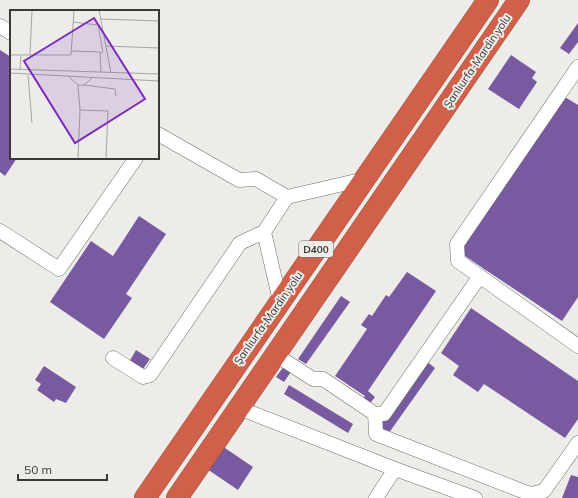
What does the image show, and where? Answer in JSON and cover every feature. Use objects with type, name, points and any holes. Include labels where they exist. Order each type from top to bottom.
[{"type":"highway","name":"Şanlıurfa-Mardin yolu","points":[[145,498],[488,0]]},
{"type":"highway","name":"Şanlıurfa-Mardin yolu","points":[[178,498],[518,0]]},
{"type":"street","points":[[0,26],[10,32]]},
{"type":"street","points":[[578,67],[457,244],[458,261],[578,346]]},
{"type":"street","points":[[159,135],[239,180],[256,180],[287,197],[365,179]]},
{"type":"street","points":[[0,231],[59,269],[135,159]]},
{"type":"street","points":[[113,358],[143,377],[150,375],[240,243],[264,232],[287,197]]},
{"type":"street","points":[[264,232],[280,301]]},
{"type":"street","points":[[276,355],[313,380],[323,380],[375,414],[384,414],[480,276]]},
{"type":"street","points":[[239,408],[395,470],[475,498]]},
{"type":"street","points":[[375,414],[376,434],[530,494],[544,491],[578,443]]},
{"type":"street","points":[[376,498],[395,470]]},
{"type":"building","points":[[578,23],[578,42],[569,54],[560,48]]},
{"type":"building","points":[[0,50],[10,56],[10,159],[16,159],[5,176],[0,172]]},
{"type":"building","points":[[511,55],[536,72],[532,78],[537,82],[519,109],[488,89]]},
{"type":"building","points":[[563,96],[578,105],[578,297],[562,321],[459,252]]},
{"type":"building","points":[[139,216],[166,234],[126,294],[132,298],[104,339],[50,302],[91,241],[113,256]]},
{"type":"building","points":[[407,272],[436,291],[368,391],[375,397],[368,406],[361,401],[365,396],[335,376],[367,329],[361,325],[369,314],[372,316],[386,295],[389,297]]},
{"type":"building","points":[[341,296],[350,302],[306,364],[298,359]]},
{"type":"building","points":[[471,308],[578,381],[578,419],[565,438],[484,384],[478,392],[453,375],[459,366],[441,353]]},
{"type":"building","points":[[136,350],[150,359],[141,372],[128,364]]},
{"type":"building","points":[[290,358],[297,363],[284,382],[276,377]]},
{"type":"building","points":[[426,361],[435,368],[386,437],[377,430]]},
{"type":"building","points":[[44,366],[76,387],[66,403],[56,399],[54,402],[37,390],[41,384],[35,380]]},
{"type":"building","points":[[289,385],[353,424],[348,433],[284,394]]},
{"type":"building","points":[[222,446],[253,467],[238,490],[207,469]]},
{"type":"building","points":[[571,475],[578,477],[578,498],[562,498]]}]
